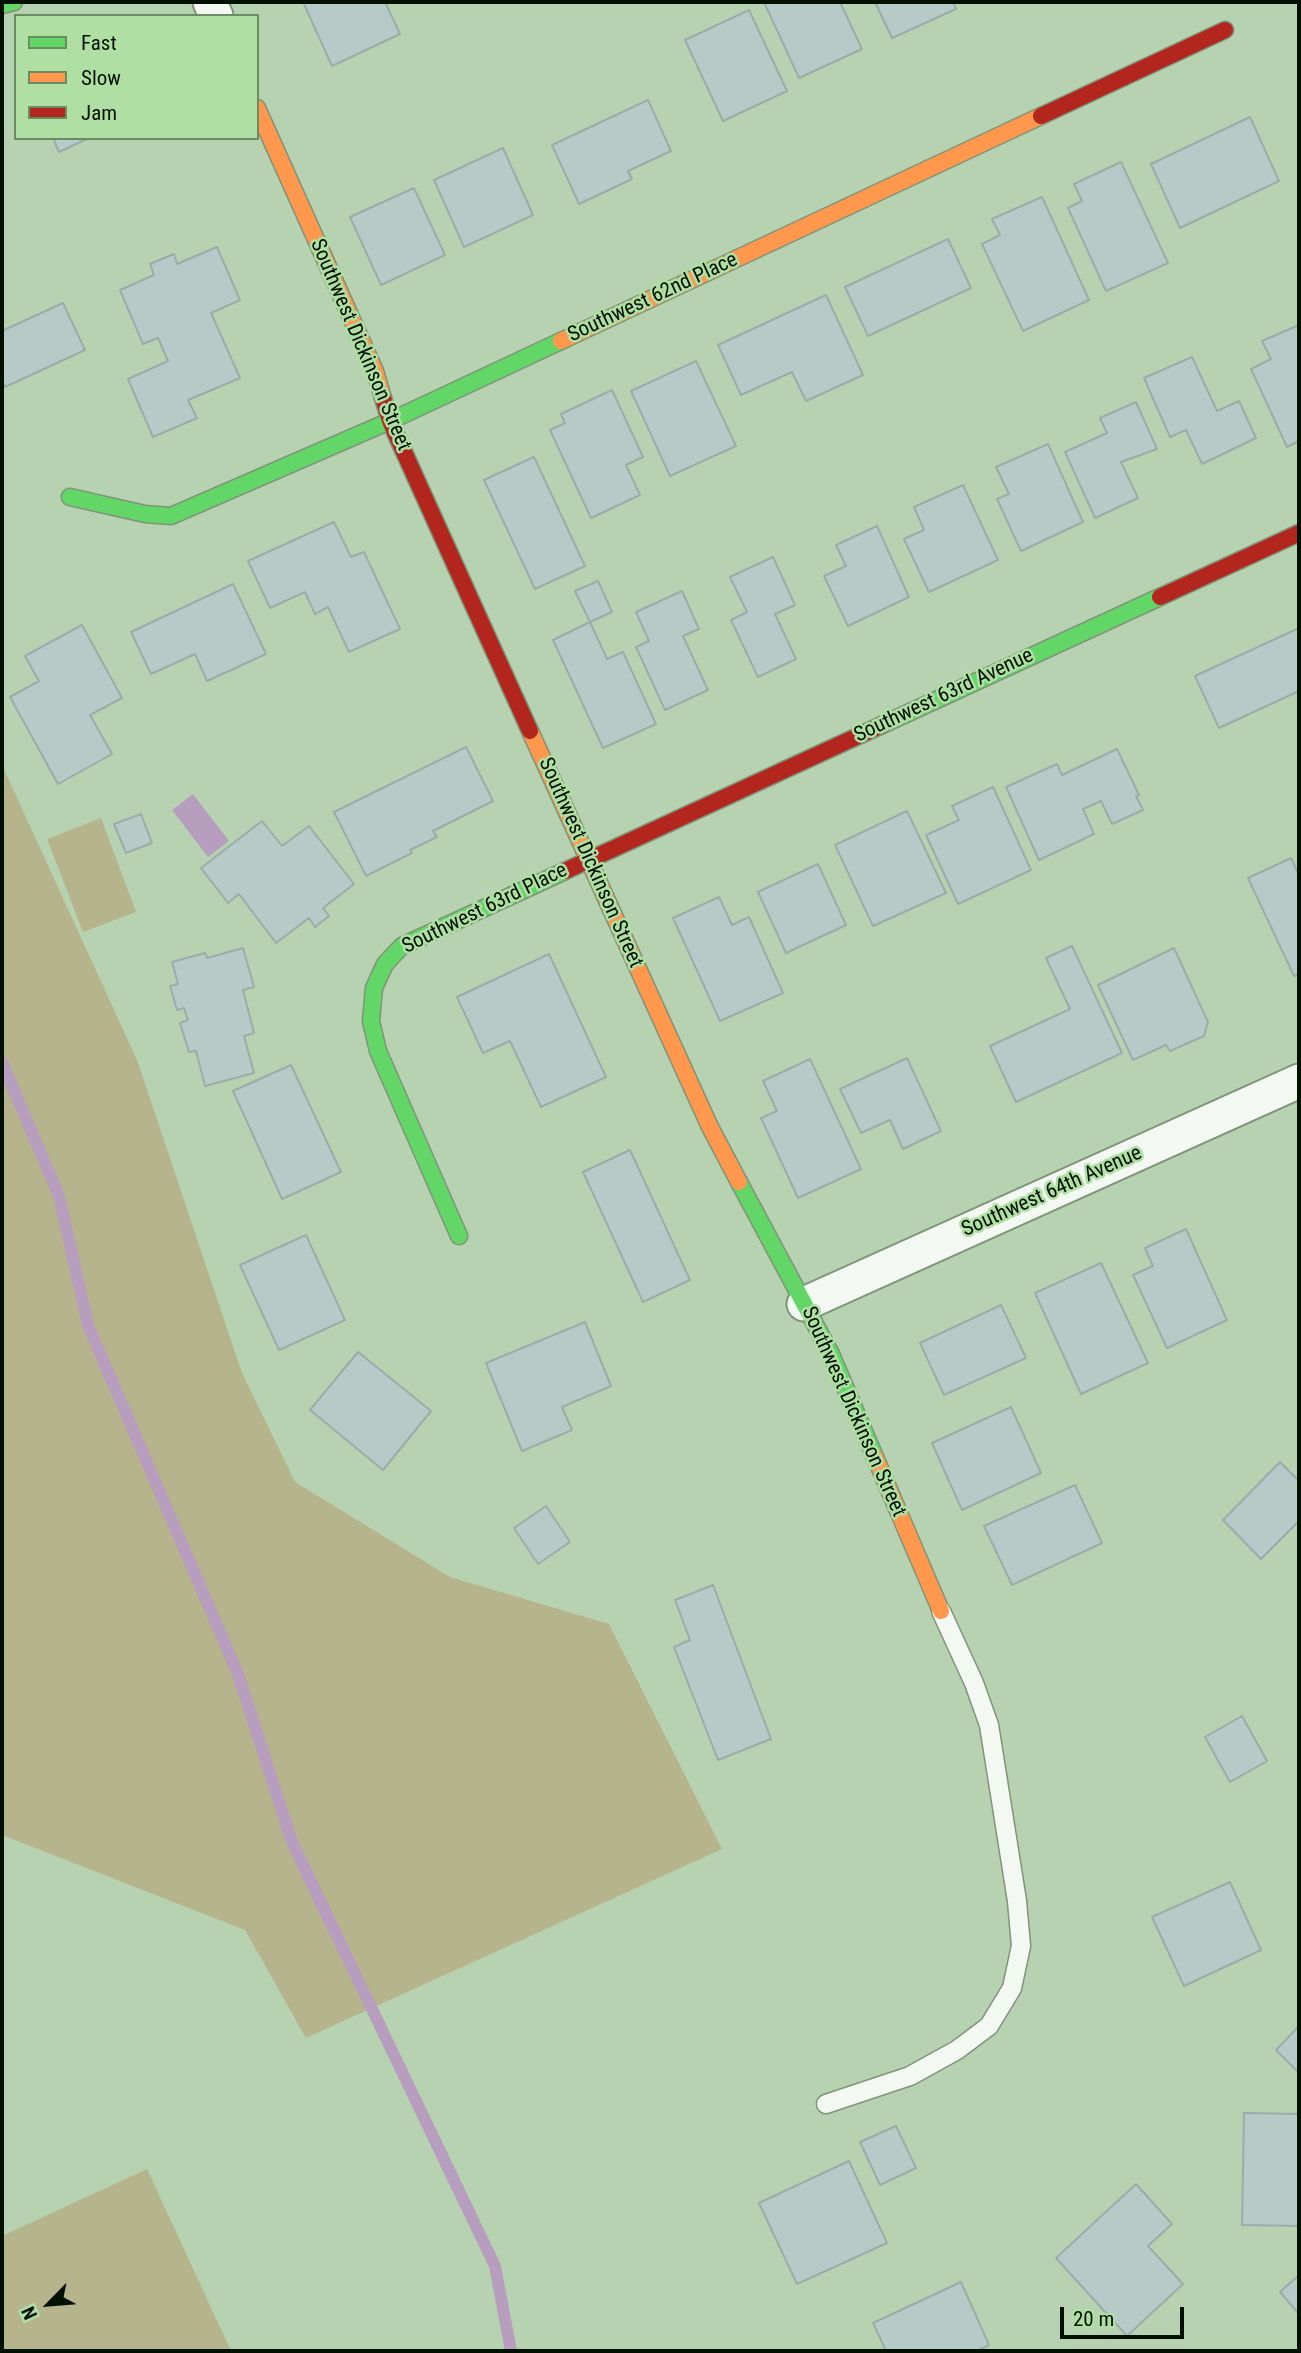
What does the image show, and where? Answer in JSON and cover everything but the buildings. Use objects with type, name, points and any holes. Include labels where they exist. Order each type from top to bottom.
[{"type":"street","points":[[2,5],[14,2]]},
{"type":"street","name":"Southwest 62nd Place","points":[[70,498],[145,514],[171,516],[196,507],[390,421],[1225,30]]},
{"type":"street","name":"Southwest Dickinson Street","points":[[259,112],[375,371],[390,421],[588,859],[710,1127],[831,1354],[941,1611]]},
{"type":"street","name":"Southwest 63rd Avenue","points":[[588,859],[1299,533]]},
{"type":"street","name":"Southwest 63rd Place","points":[[459,1236],[378,1051],[371,1021],[374,988],[385,964],[402,946],[588,859]]},
{"type":"street","name":"Southwest 64th Avenue","points":[[804,1304],[1299,1081]]},
{"type":"lane","points":[[826,2104],[910,2076],[957,2050],[989,2026],[1012,1988],[1021,1946],[1017,1901],[989,1725],[974,1683],[941,1611]]},
{"type":"shaded area","points":[[2,765],[137,1060],[242,1373],[295,1482],[450,1577],[609,1624],[722,1849],[306,2038],[245,1930],[2,1835]]},
{"type":"shaded area","points":[[193,794],[229,841],[208,857],[172,810]]},
{"type":"shaded area","points":[[101,818],[136,912],[83,932],[47,839]]},
{"type":"shaded area","points":[[147,2169],[231,2351],[2,2351],[2,2236]]},
{"type":"waterway","points":[[2,1062],[59,1196],[88,1325],[238,1674],[292,1842],[495,2266],[511,2351]]},
{"type":"traffic: fast","points":[[2,5],[14,2]]},
{"type":"traffic: fast","points":[[70,497],[145,514],[171,516],[390,421],[561,341]]},
{"type":"traffic: fast","points":[[882,725],[1160,597]]},
{"type":"traffic: fast","points":[[459,1236],[378,1051],[371,1021],[374,988],[385,964],[402,946],[565,871]]},
{"type":"traffic: fast","points":[[739,1182],[831,1354],[875,1457]]},
{"type":"traffic: slow","points":[[259,112],[375,371],[383,398]]},
{"type":"traffic: slow","points":[[561,341],[1041,116]]},
{"type":"traffic: slow","points":[[530,731],[710,1127],[739,1182]]},
{"type":"traffic: slow","points":[[875,1457],[941,1611]]},
{"type":"traffic: jam","points":[[1041,116],[1225,30]]},
{"type":"traffic: jam","points":[[383,398],[390,421],[530,731]]},
{"type":"traffic: jam","points":[[1160,597],[1299,533]]},
{"type":"traffic: jam","points":[[565,871],[882,725]]}]
